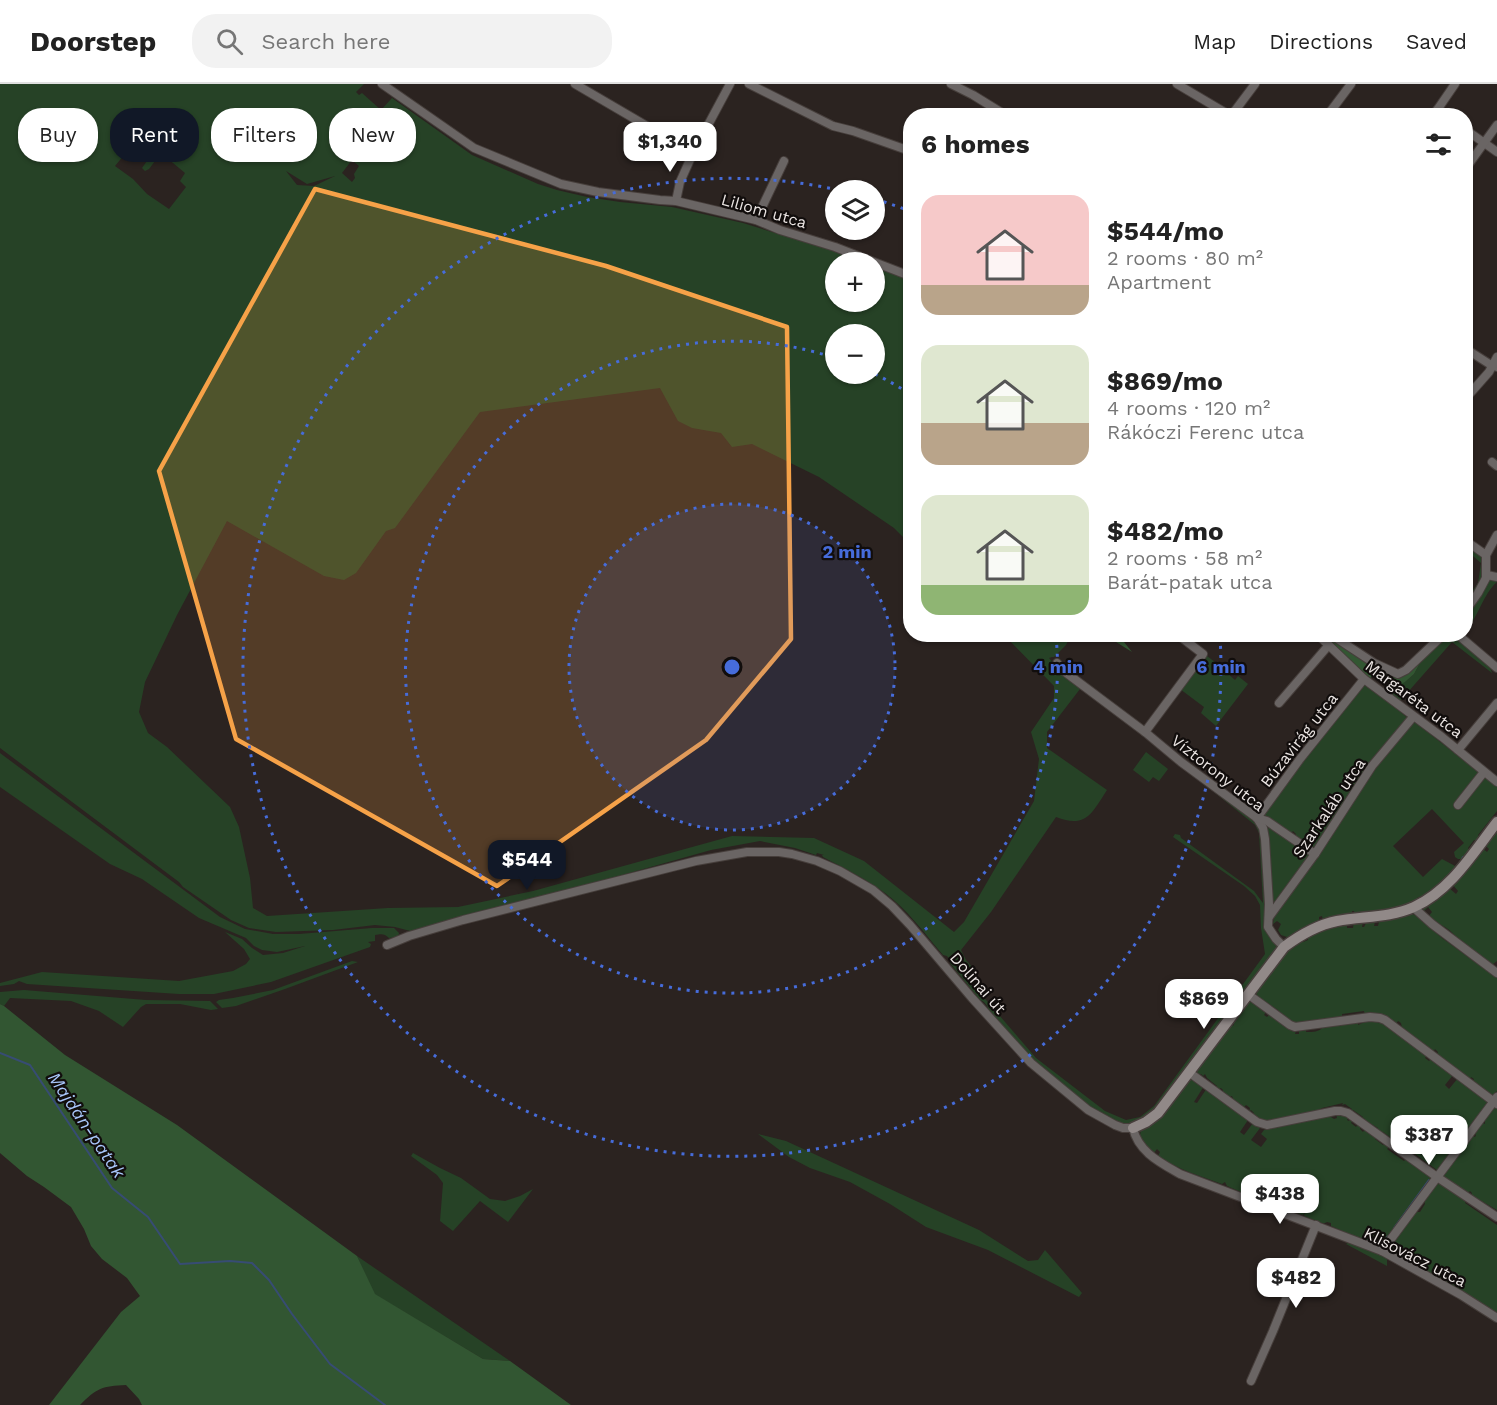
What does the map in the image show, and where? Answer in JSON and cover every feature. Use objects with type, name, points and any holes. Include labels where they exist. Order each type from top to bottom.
[{"type":"street","name":"Liliom utca","points":[[382,84],[474,148],[561,184],[598,192],[676,201],[756,220],[903,273]]},
{"type":"street","points":[[576,84],[693,153]]},
{"type":"street","points":[[676,201],[680,182],[693,153],[730,84]]},
{"type":"street","points":[[749,84],[832,126],[903,149]]},
{"type":"street","points":[[951,84],[994,108]]},
{"type":"street","points":[[1177,84],[1218,108]]},
{"type":"street","points":[[1237,108],[1255,84]]},
{"type":"street","points":[[1333,108],[1351,84]]},
{"type":"street","points":[[1438,108],[1455,84]]},
{"type":"street","points":[[1473,158],[1497,125]]},
{"type":"street","points":[[1473,135],[1497,152]]},
{"type":"street","points":[[756,220],[784,160]]},
{"type":"street","points":[[1473,353],[1494,366]]},
{"type":"street","points":[[1473,390],[1494,366],[1497,357]]},
{"type":"street","points":[[1473,600],[1484,584],[1487,575],[1486,555],[1497,535]]},
{"type":"street","points":[[1473,546],[1486,555]]},
{"type":"street","points":[[1487,575],[1497,577]]},
{"type":"street","points":[[1145,732],[1203,654],[1187,642]]},
{"type":"street","name":"Margaréta utca","points":[[1324,642],[1364,680],[1497,782]]},
{"type":"street","points":[[1342,642],[1374,663],[1398,674],[1406,670],[1436,642]]},
{"type":"street","points":[[1466,642],[1497,668]]},
{"type":"street","points":[[1279,704],[1328,646]]},
{"type":"street","name":"Víztorony utca","points":[[1057,663],[1065,672],[1145,732],[1180,762],[1257,818],[1263,828],[1265,839],[1268,927],[1284,947]]},
{"type":"street","name":"Búzavirág utca","points":[[1257,818],[1300,759],[1364,680]]},
{"type":"street","points":[[1458,750],[1497,703]]},
{"type":"street","name":"Szarkaláb utca","points":[[1269,917],[1315,854],[1372,766],[1413,717]]},
{"type":"street","points":[[1458,805],[1484,772]]},
{"type":"street","points":[[1257,818],[1267,821],[1315,854]]},
{"type":"street","points":[[1133,1128],[1158,1113],[1284,947],[1299,936],[1322,926],[1337,921],[1396,913],[1433,896],[1449,883],[1497,822]]},
{"type":"street","name":"Dolinai út","points":[[387,945],[463,920],[696,861],[761,851],[801,856],[840,871],[873,890],[910,925],[1031,1063],[1088,1110],[1115,1125],[1133,1128]]},
{"type":"street","points":[[1413,907],[1432,924],[1496,969]]},
{"type":"street","points":[[1249,995],[1295,1027],[1370,1017],[1381,1018],[1496,1101],[1382,1251]]},
{"type":"street","points":[[1190,1072],[1263,1125],[1335,1111],[1346,1112],[1497,1217]]},
{"type":"street","name":"Klisovácz utca","points":[[1133,1128],[1137,1140],[1145,1150],[1156,1160],[1180,1174],[1382,1251],[1497,1317]]},
{"type":"street","points":[[1251,1381],[1316,1226]]},
{"type":"highlighted area","points":[[315,189],[606,266],[787,327],[791,639],[706,740],[497,886],[236,739],[159,471]]},
{"type":"green space","points":[[0,84],[364,84],[356,92],[359,95],[362,93],[379,108],[329,108],[329,162],[350,162],[342,173],[352,182],[359,166],[354,162],[416,162],[416,115],[472,155],[538,184],[587,197],[672,207],[743,223],[837,252],[825,252],[825,312],[885,312],[885,268],[891,273],[903,276],[903,537],[894,528],[819,477],[752,444],[732,447],[721,433],[692,428],[678,421],[660,388],[480,412],[395,528],[386,531],[356,573],[344,580],[324,576],[227,521],[177,615],[145,682],[139,712],[148,733],[167,747],[230,807],[239,827],[250,878],[253,908],[267,916],[388,908],[458,907],[533,891],[732,836],[814,838],[864,861],[954,932],[964,922],[1034,801],[1039,759],[1031,732],[1054,698],[1054,686],[1011,642],[1068,642],[1054,657],[1049,658],[1080,689],[1047,732],[1047,748],[1107,790],[1087,817],[1075,821],[1056,817],[991,912],[961,950],[974,969],[968,979],[1036,1058],[1105,1111],[1126,1120],[1140,1117],[1154,1106],[1265,954],[1260,905],[1255,896],[1173,837],[1175,834],[1180,835],[1254,891],[1263,903],[1259,833],[1255,825],[1214,792],[1254,820],[1262,831],[1267,904],[1265,922],[1278,943],[1278,948],[1266,961],[1157,1110],[1131,1125],[1116,1123],[1093,1111],[1034,1063],[989,1011],[986,1004],[980,1000],[950,963],[947,956],[943,955],[901,906],[878,888],[817,853],[816,855],[760,841],[711,850],[414,932],[375,925],[333,930],[276,932],[249,928],[231,920],[183,887],[0,748]],"holes":[[[286,171],[307,184],[335,176],[314,186],[297,185]]]},
{"type":"green space","points":[[392,98],[406,108],[383,108]]},
{"type":"green space","points":[[146,162],[154,162],[145,171],[142,168]]},
{"type":"green space","points":[[1473,551],[1483,556],[1484,578],[1473,596],[1473,590],[1478,583],[1481,563],[1473,556]]},
{"type":"green space","points":[[1490,579],[1497,581],[1473,620],[1473,602]]},
{"type":"green space","points":[[1116,642],[1124,642],[1132,652]]},
{"type":"green space","points":[[1328,642],[1339,642],[1397,676],[1438,642],[1441,642],[1421,661],[1414,674],[1405,682],[1397,686],[1377,674],[1368,679]]},
{"type":"green space","points":[[1441,642],[1452,642],[1400,701],[1386,693],[1390,687],[1388,681],[1392,684],[1405,682],[1414,674],[1421,661]]},
{"type":"green space","points":[[1452,642],[1462,642],[1490,667],[1492,673]]},
{"type":"green space","points":[[1207,656],[1235,680],[1238,676],[1248,684],[1216,726],[1201,713],[1204,707],[1180,689]]},
{"type":"green space","points":[[1365,684],[1409,719],[1316,850],[1307,846],[1309,841],[1304,842],[1295,837],[1296,834],[1293,831],[1291,833],[1262,816],[1301,762]]},
{"type":"green space","points":[[1412,720],[1480,773],[1453,806],[1458,809],[1484,777],[1497,786],[1497,811],[1478,835],[1480,838],[1478,842],[1474,840],[1468,848],[1470,851],[1463,859],[1455,857],[1454,852],[1464,843],[1432,809],[1393,846],[1423,877],[1442,859],[1457,867],[1443,884],[1426,896],[1417,898],[1421,900],[1395,910],[1355,915],[1352,911],[1352,916],[1323,920],[1322,916],[1319,917],[1319,923],[1290,938],[1281,935],[1278,930],[1281,924],[1277,921],[1273,924],[1274,917],[1377,767],[1375,765]]},
{"type":"green space","points":[[1146,752],[1168,769],[1159,781],[1153,777],[1149,782],[1133,770]]},
{"type":"green space","points":[[0,753],[220,917],[245,929],[273,934],[299,934],[394,928],[399,933],[398,937],[375,935],[375,941],[368,942],[371,944],[370,947],[271,982],[214,994],[179,994],[27,984],[19,981],[0,986],[0,983],[42,972],[179,981],[233,971],[250,959],[244,949],[225,932],[242,939],[263,955],[283,953],[305,946],[277,952],[262,950],[246,938],[199,918],[142,879],[110,864],[0,787]]},
{"type":"green space","points":[[1262,821],[1311,853],[1310,860],[1273,906],[1271,905]]},
{"type":"green space","points":[[1497,829],[1497,961],[1492,965],[1457,939],[1449,930],[1429,918],[1432,912],[1428,907],[1423,912],[1423,906],[1449,888],[1456,894],[1458,891],[1453,885],[1482,848],[1487,852],[1489,849],[1485,845]]},
{"type":"green space","points":[[1409,913],[1415,915],[1497,978],[1497,1091],[1493,1095],[1472,1082],[1474,1079],[1471,1077],[1470,1080],[1439,1056],[1435,1049],[1434,1051],[1430,1049],[1402,1028],[1398,1021],[1396,1024],[1365,1015],[1364,1011],[1342,1014],[1342,1019],[1292,1024],[1278,1010],[1258,998],[1256,991],[1287,950],[1296,946],[1294,944],[1300,940],[1303,942],[1308,940],[1310,934],[1347,923],[1347,928],[1353,928],[1354,921],[1363,921],[1362,927],[1367,921],[1374,921],[1374,926],[1378,926],[1379,922]]},
{"type":"green space","points":[[352,961],[358,962],[236,1006],[222,1008],[216,1002],[273,990]]},
{"type":"green space","points":[[24,990],[146,1000],[210,1001],[218,1009],[211,1010],[180,1004],[146,1004],[123,1027],[99,1011],[71,1001],[10,998],[4,1006],[0,1004],[0,992]]},
{"type":"green space","points":[[1249,1001],[1266,1012],[1264,1015],[1267,1017],[1270,1014],[1296,1031],[1295,1034],[1299,1034],[1299,1031],[1320,1030],[1323,1027],[1358,1022],[1358,1025],[1369,1020],[1380,1021],[1427,1055],[1425,1058],[1429,1061],[1432,1058],[1453,1075],[1445,1085],[1449,1089],[1458,1078],[1488,1102],[1487,1105],[1437,1170],[1408,1149],[1406,1151],[1400,1147],[1396,1140],[1381,1133],[1377,1130],[1378,1128],[1366,1121],[1369,1124],[1365,1121],[1364,1118],[1362,1119],[1363,1117],[1351,1111],[1352,1109],[1345,1104],[1342,1105],[1343,1103],[1322,1108],[1316,1112],[1267,1122],[1258,1119],[1251,1110],[1249,1112],[1250,1108],[1246,1105],[1243,1108],[1234,1101],[1232,1096],[1229,1097],[1223,1093],[1221,1088],[1218,1090],[1205,1074],[1203,1076],[1197,1073],[1197,1069],[1230,1024],[1233,1026],[1232,1021]]},
{"type":"green space","points":[[0,1004],[65,1055],[177,1125],[357,1256],[375,1294],[483,1359],[510,1361],[571,1405],[142,1405],[126,1385],[100,1389],[80,1405],[49,1405],[121,1312],[140,1296],[127,1278],[102,1259],[91,1246],[71,1207],[27,1176],[0,1153]]},
{"type":"green space","points":[[1190,1078],[1204,1086],[1194,1102],[1197,1103],[1207,1088],[1248,1120],[1240,1132],[1244,1135],[1253,1123],[1260,1128],[1251,1140],[1261,1147],[1267,1139],[1261,1134],[1264,1130],[1331,1115],[1334,1119],[1337,1118],[1336,1114],[1340,1114],[1349,1117],[1347,1120],[1349,1121],[1351,1118],[1353,1120],[1351,1123],[1356,1127],[1358,1124],[1363,1132],[1365,1129],[1383,1145],[1389,1147],[1387,1149],[1404,1161],[1406,1158],[1431,1176],[1431,1180],[1380,1247],[1331,1226],[1331,1223],[1322,1223],[1304,1216],[1305,1212],[1303,1215],[1291,1211],[1292,1207],[1289,1206],[1287,1210],[1248,1195],[1248,1192],[1242,1190],[1241,1192],[1227,1186],[1225,1182],[1222,1184],[1181,1168],[1158,1156],[1160,1152],[1157,1149],[1154,1153],[1143,1143],[1140,1135],[1141,1130]]},
{"type":"green space","points":[[1493,1107],[1497,1109],[1497,1210],[1471,1195],[1470,1191],[1468,1193],[1444,1177],[1444,1173],[1471,1135],[1475,1137],[1474,1133],[1481,1122],[1485,1124],[1483,1120]]},
{"type":"green space","points":[[758,1134],[786,1141],[979,1230],[1028,1261],[1038,1260],[1045,1250],[1082,1293],[1079,1297],[988,1250],[926,1227],[850,1182],[810,1168],[789,1157]]},
{"type":"green space","points":[[413,1153],[461,1178],[490,1199],[505,1201],[533,1189],[508,1222],[480,1201],[453,1231],[440,1221],[443,1183],[437,1175],[411,1156]]},
{"type":"green space","points":[[1438,1182],[1467,1200],[1465,1203],[1497,1225],[1497,1315],[1391,1254],[1388,1248],[1415,1212],[1420,1212],[1425,1204],[1424,1200]]},
{"type":"green space","points":[[1351,1241],[1387,1258],[1387,1266],[1346,1244]]},
{"type":"green space","points":[[357,1256],[510,1361],[483,1359],[374,1294]]},
{"type":"waterway","name":"Majdán-patak","points":[[0,1053],[30,1065],[112,1188],[148,1217],[180,1264],[230,1261],[252,1263],[269,1280],[330,1364],[385,1405]]},
{"type":"waterway","points":[[1394,1228],[1429,1180]]},
{"type":"waterway","points":[[1363,1239],[1378,1246],[1388,1236]]}]
